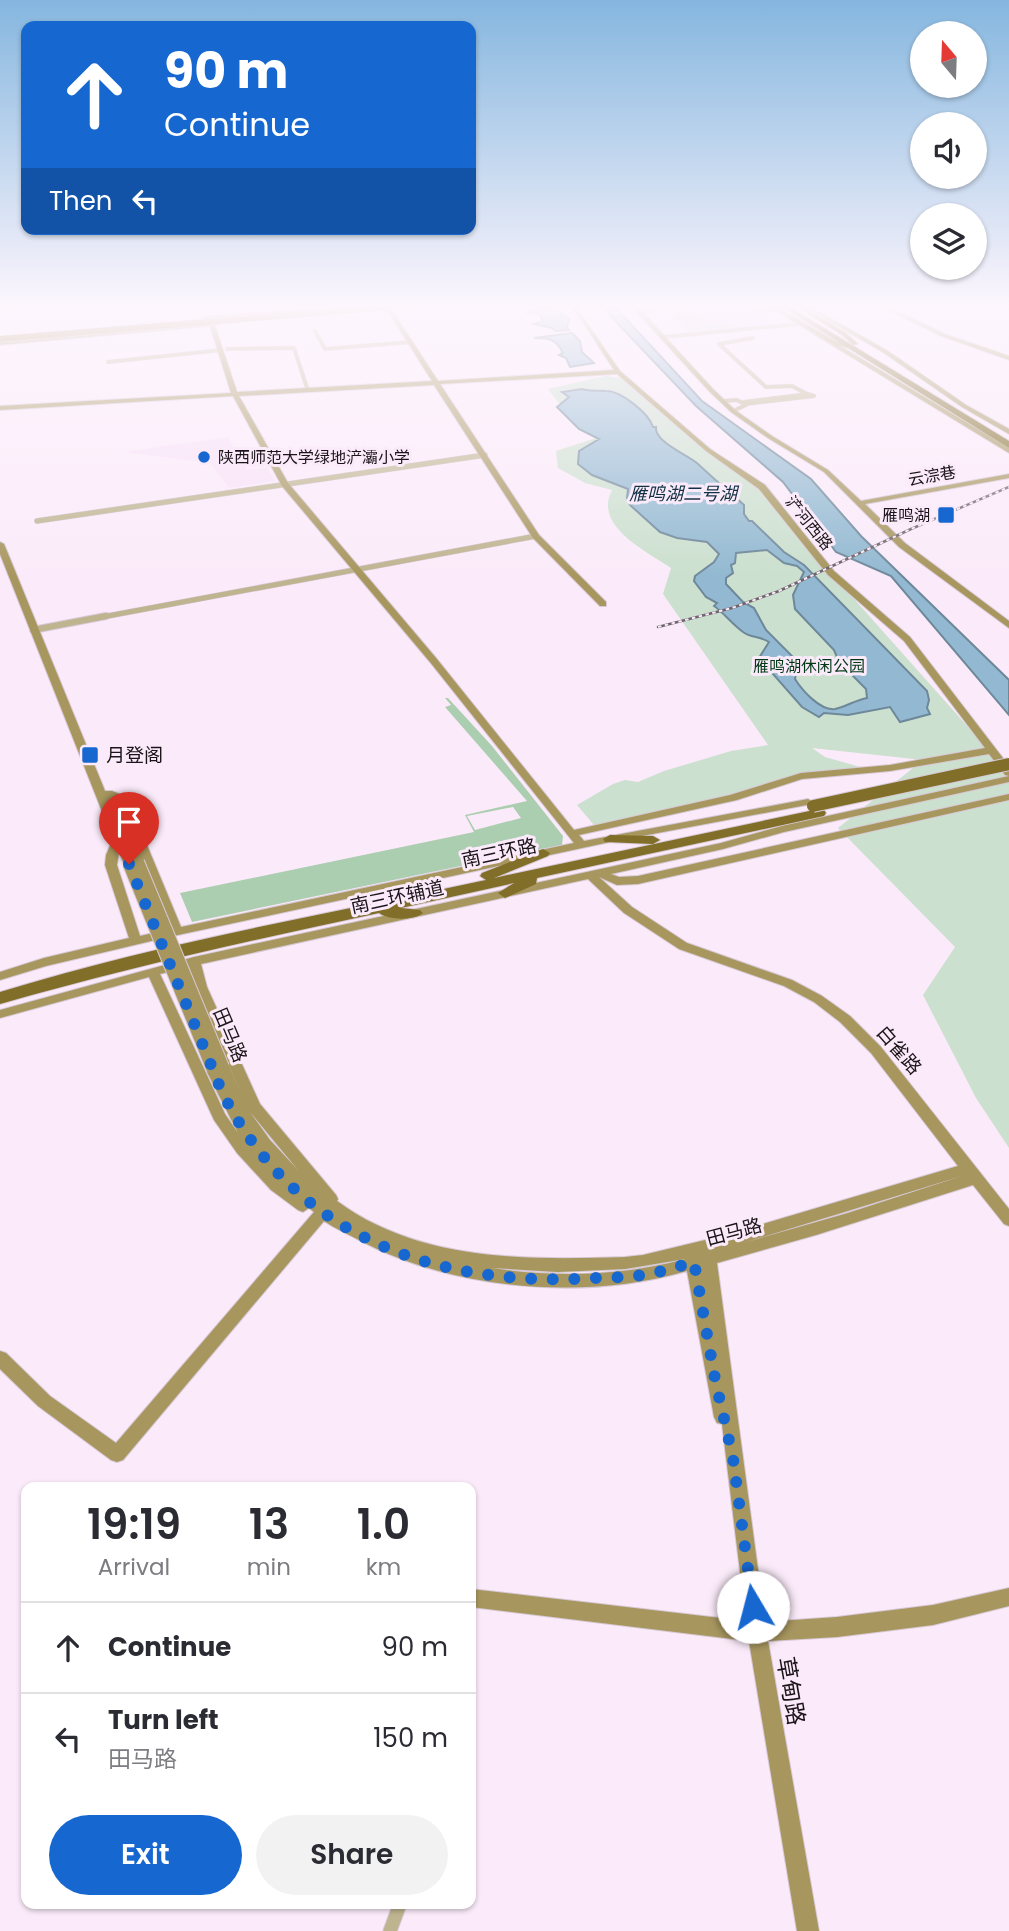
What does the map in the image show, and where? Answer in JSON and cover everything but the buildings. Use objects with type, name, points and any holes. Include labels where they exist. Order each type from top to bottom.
[{"type":"highway","points":[[920,397],[964,417]]},
{"type":"highway","points":[[931,397],[1009,445]]},
{"type":"highway","points":[[941,397],[1009,438]]},
{"type":"highway","points":[[950,397],[976,418]]},
{"type":"highway","name":"南三环路","points":[[0,998],[124,963],[554,869],[1009,764]]},
{"type":"highway","name":"南三环路","points":[[0,989],[164,944],[653,840],[1009,772]]},
{"type":"highway","points":[[610,839],[653,840]]},
{"type":"highway","points":[[487,876],[543,853]]},
{"type":"highway","points":[[505,893],[554,869]]},
{"type":"highway","points":[[363,911],[415,913]]},
{"type":"main road","name":"南三环辅道","points":[[178,931],[610,839],[816,810]]},
{"type":"main road","points":[[118,841],[111,864],[136,940]]},
{"type":"street","points":[[0,406],[162,397]]},
{"type":"street","points":[[239,397],[285,484],[574,833],[580,845]]},
{"type":"street","points":[[446,397],[536,536],[603,604]]},
{"type":"street","name":"浐河西路","points":[[649,397],[708,450],[762,487],[831,573],[907,639],[1009,772]]},
{"type":"street","points":[[719,397],[733,411],[770,437],[816,464],[902,545],[1009,625]]},
{"type":"street","points":[[723,401],[745,403],[803,397]]},
{"type":"street","points":[[920,397],[1009,451]]},
{"type":"street","points":[[953,397],[1009,432]]},
{"type":"street","points":[[733,411],[743,409],[745,403]]},
{"type":"street","points":[[37,521],[485,455]]},
{"type":"street","name":"云淙巷","points":[[861,504],[1009,478]]},
{"type":"street","points":[[33,630],[536,536]]},
{"type":"street","name":"田马路","points":[[0,544],[33,630],[104,791],[218,1068],[239,1127],[275,1168],[338,1224],[401,1255],[475,1275],[546,1281],[642,1275],[700,1254],[767,1243],[973,1173]]},
{"type":"street","points":[[996,615],[1009,614]]},
{"type":"street","points":[[574,833],[733,798],[801,776],[890,768],[992,750]]},
{"type":"street","name":"南三环辅道","points":[[0,1014],[194,961],[595,874],[1009,758]]},
{"type":"street","name":"南三环辅道","points":[[816,810],[1009,779]]},
{"type":"street","points":[[104,791],[122,797],[178,931]]},
{"type":"street","name":"田马路","points":[[104,791],[118,841],[133,863]]},
{"type":"street","points":[[595,874],[617,881],[638,880],[1009,797]]},
{"type":"street","name":"白雀路","points":[[595,874],[628,910],[683,946],[788,982],[845,1019],[876,1050],[1009,1220]]},
{"type":"street","name":"南三环辅道","points":[[0,976],[44,962],[178,931]]},
{"type":"street","points":[[194,961],[201,987],[254,1107],[327,1213]]},
{"type":"street","points":[[152,971],[219,1116],[242,1149],[276,1186],[327,1213]]},
{"type":"street","points":[[0,1358],[44,1401],[117,1454],[327,1213]]},
{"type":"street","name":"草甸路","points":[[700,1254],[712,1368],[733,1458],[756,1632],[808,1931]]},
{"type":"street","points":[[476,1599],[756,1632],[837,1627],[933,1615],[1009,1597]]},
{"type":"street","points":[[390,1931],[398,1909]]},
{"type":"shaded area","name":"陕西师范大学绿地浐灞小学","points":[[228,437],[247,470],[267,468],[275,481],[229,488],[210,463],[124,452]]},
{"type":"green space","name":"雁鸣湖休闲公园","points":[[554,397],[646,397],[759,486],[831,573],[1009,773],[1009,1148],[976,1098],[923,995],[955,947],[838,828],[923,760],[812,748],[825,757],[864,768],[797,774],[733,795],[594,825],[577,805],[625,780],[638,782],[664,771],[731,751],[768,745],[663,594],[671,568],[636,545],[616,526],[608,503],[612,490],[585,483],[558,468],[556,451],[596,438],[579,430]]},
{"type":"green space","points":[[445,698],[448,698],[492,746],[563,836],[562,845],[192,922],[180,893],[474,832],[465,815],[527,801],[445,707],[451,705]],"holes":[[[513,807],[521,818],[475,830],[467,816]]]},
{"type":"water","name":"雁鸣湖二号湖","points":[[569,397],[623,397],[634,404],[653,427],[656,427],[660,438],[698,464],[744,505],[744,514],[749,521],[784,552],[804,565],[927,691],[927,708],[930,714],[900,722],[890,707],[848,715],[824,713],[819,717],[802,707],[759,658],[769,642],[739,629],[714,606],[717,603],[706,597],[694,581],[695,576],[714,562],[719,554],[707,542],[677,538],[660,532],[630,505],[627,498],[628,489],[592,475],[578,464],[579,451],[599,439],[579,429],[557,407]],"holes":[[[767,550],[784,563],[797,566],[804,572],[793,595],[795,609],[834,650],[839,662],[866,689],[867,698],[835,709],[823,707],[812,699],[795,679],[798,662],[766,630],[754,608],[743,602],[726,584],[726,578],[733,573],[731,565],[735,563],[736,553]]]},
{"type":"water","points":[[688,397],[698,397],[811,479],[861,536],[1009,680],[1009,715],[891,576],[836,552],[783,482]]},
{"type":"railway","points":[[658,627],[732,608],[779,591],[911,529],[1009,487]]},
{"type":"place","name":"陕西师范大学绿地浐灞小学","points":[[204,457]]},
{"type":"place","name":"雁鸣湖","points":[[946,515]]},
{"type":"place","name":"月登阁","points":[[90,755]]},
{"type":"route","points":[[129,864],[222,1092],[239,1127],[298,1192],[338,1224],[401,1255],[475,1275],[546,1281],[642,1275],[694,1262],[715,1379],[733,1458],[753,1607]]}]
